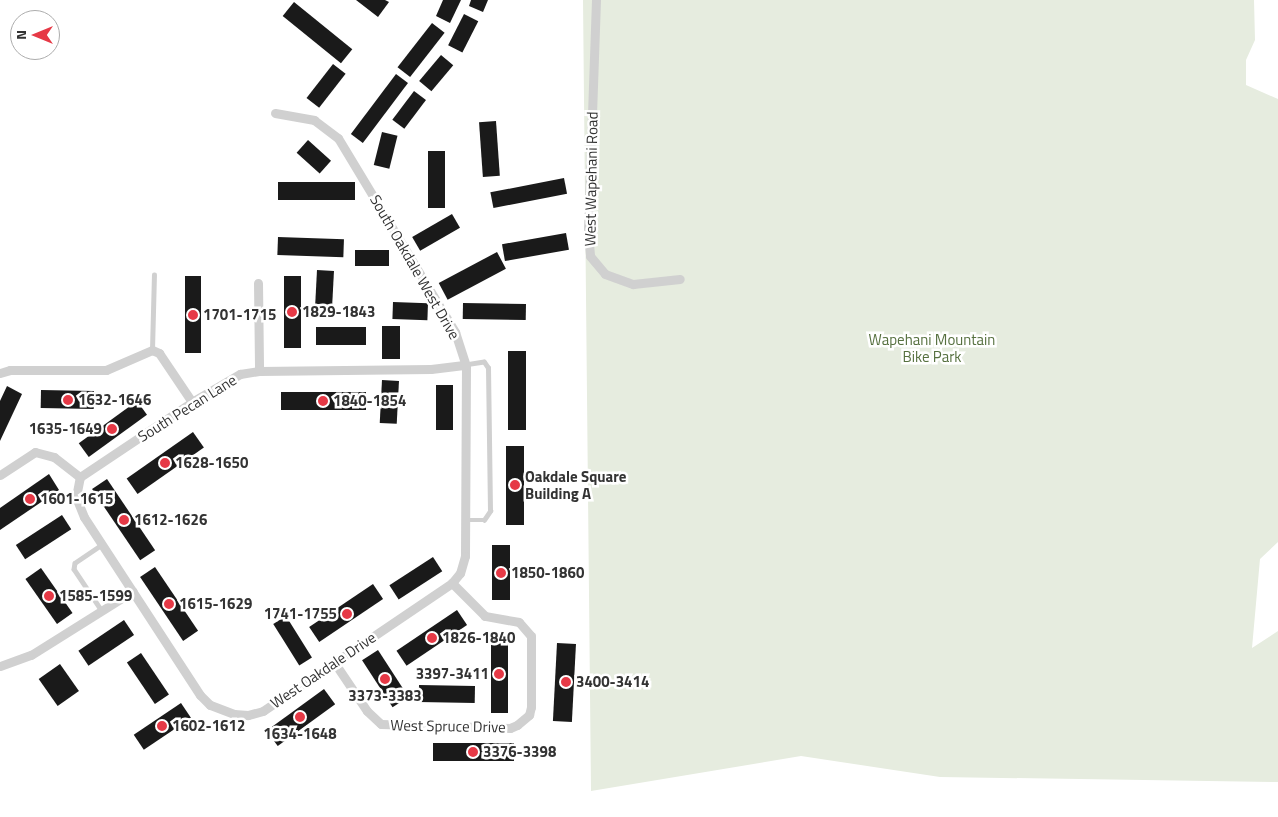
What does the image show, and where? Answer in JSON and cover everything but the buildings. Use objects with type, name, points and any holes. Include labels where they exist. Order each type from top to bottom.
[{"type":"street","name":"West Wapehani Road","points":[[596,0],[588,216],[590,256],[605,274],[633,284],[680,279]]},
{"type":"street","name":"South Oakdale West Drive","points":[[275,113],[314,120],[338,138],[447,316],[466,365],[466,535]]},
{"type":"street","points":[[258,284],[259,371]]},
{"type":"street","points":[[0,372],[10,370],[106,370],[152,350],[159,353],[192,402]]},
{"type":"street","name":"South Pecan Lane","points":[[80,477],[230,378],[259,371],[431,369],[466,365]]},
{"type":"street","points":[[0,475],[35,452],[54,456],[80,477],[77,504],[133,591],[31,656],[0,666]]},
{"type":"street","name":"West Oakdale Drive","points":[[133,591],[200,695],[221,710],[248,715],[262,711],[452,583],[464,564],[466,535]]},
{"type":"street","name":"West Spruce Drive","points":[[334,662],[367,711],[381,724],[510,728],[517,726],[529,715],[531,707],[531,636],[519,622],[485,616],[452,583]]},
{"type":"lane","points":[[152,350],[154,275]]},
{"type":"lane","points":[[466,365],[484,362],[488,368],[490,511],[484,520],[466,520]]},
{"type":"lane","points":[[102,545],[75,563],[74,570],[102,610]]},
{"type":"green space","name":"Wapehani Mountain Bike Park","points":[[583,0],[1254,0],[1255,40],[1246,60],[1246,85],[1278,99],[1278,542],[1260,559],[1252,648],[1278,631],[1278,782],[940,777],[801,756],[591,791]]},
{"type":"place","name":"1829-1843","points":[[292,312]]},
{"type":"place","name":"1701-1715","points":[[193,315]]},
{"type":"place","name":"1632-1646","points":[[68,400]]},
{"type":"place","name":"1840-1854","points":[[323,401]]},
{"type":"place","name":"1635-1649","points":[[112,429]]},
{"type":"place","name":"1628-1650","points":[[165,463]]},
{"type":"place","name":"Oakdale Square Building A","points":[[515,485]]},
{"type":"place","name":"1601-1615","points":[[30,499]]},
{"type":"place","name":"1612-1626","points":[[124,520]]},
{"type":"place","name":"1850-1860","points":[[501,573]]},
{"type":"place","name":"1585-1599","points":[[49,596]]},
{"type":"place","name":"1615-1629","points":[[169,604]]},
{"type":"place","name":"1741-1755","points":[[347,614]]},
{"type":"place","name":"1826-1840","points":[[432,638]]},
{"type":"place","name":"3397-3411","points":[[499,674]]},
{"type":"place","name":"3373-3383","points":[[385,679]]},
{"type":"place","name":"3400-3414","points":[[566,682]]},
{"type":"place","name":"1634-1648","points":[[300,717]]},
{"type":"place","name":"1602-1612","points":[[162,726]]},
{"type":"place","name":"3376-3398","points":[[473,752]]}]
